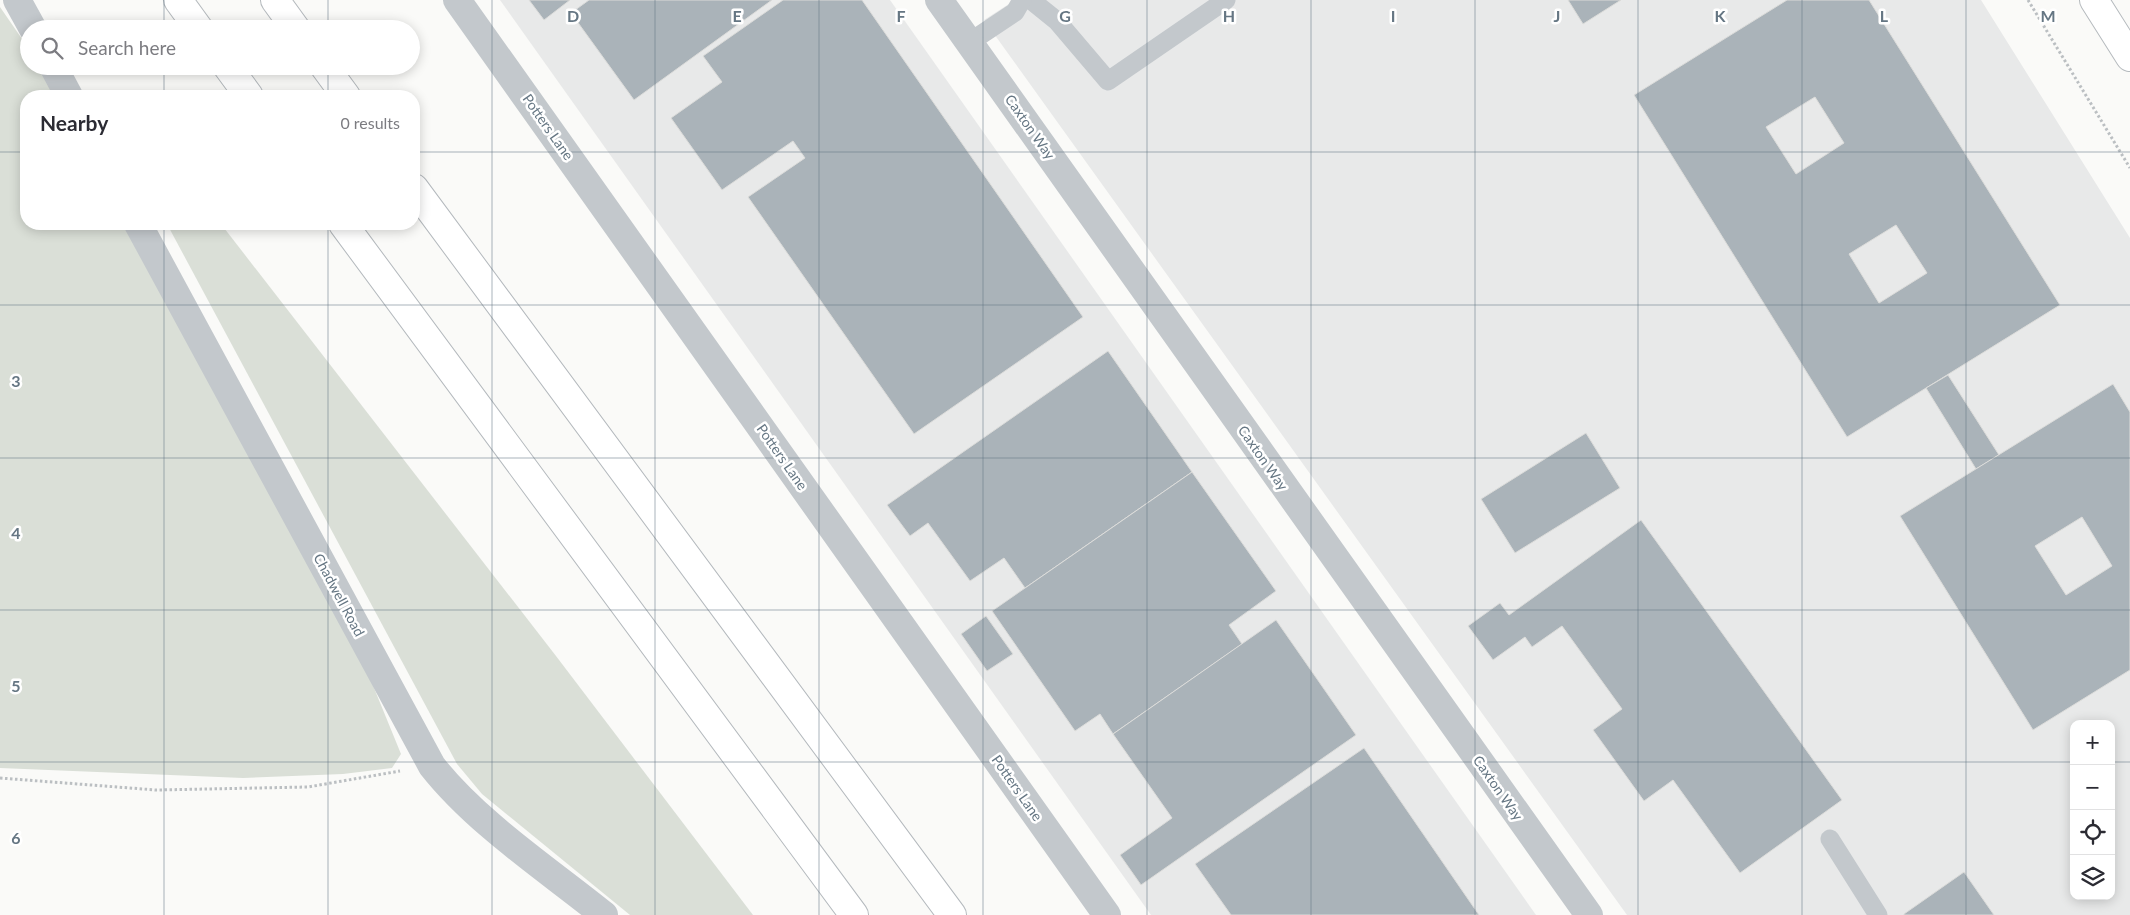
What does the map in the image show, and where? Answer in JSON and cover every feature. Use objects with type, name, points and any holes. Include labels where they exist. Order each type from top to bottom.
[{"type":"main road","points":[[178,0],[192,20]]},
{"type":"main road","points":[[275,0],[289,20]]},
{"type":"main road","points":[[2094,0],[2130,56]]},
{"type":"main road","points":[[234,75],[245,90]]},
{"type":"main road","points":[[331,75],[342,90]]},
{"type":"main road","points":[[420,196],[952,915]]},
{"type":"main road","points":[[347,230],[854,915]]},
{"type":"street","points":[[17,0],[28,20]]},
{"type":"street","name":"Potters Lane","points":[[457,0],[1107,915]]},
{"type":"street","name":"Caxton Way","points":[[939,0],[1589,915]]},
{"type":"street","points":[[58,75],[66,90]]},
{"type":"street","name":"Chadwell Road","points":[[141,230],[432,766],[452,791],[480,816],[604,915]]},
{"type":"lane","points":[[970,42],[1015,12],[1022,0]]},
{"type":"lane","points":[[1031,0],[1057,21],[1108,81],[1226,0]]},
{"type":"lane","points":[[1830,839],[1878,915]]},
{"type":"path","points":[[2028,0],[2130,168]]},
{"type":"path","points":[[0,778],[156,790],[308,787],[432,766]]},
{"type":"shaded area","points":[[500,0],[890,0],[1536,915],[1151,915]]},
{"type":"shaded area","points":[[1015,0],[1981,0],[2130,238],[2130,915],[1627,915],[984,20]]},
{"type":"shaded area","points":[[0,7],[20,36],[20,75],[46,75],[54,90],[20,90],[20,230],[130,230],[354,639],[401,754],[392,768],[343,774],[243,778],[0,768]]},
{"type":"shaded area","points":[[170,230],[226,230],[556,656],[753,915],[630,915],[482,794],[457,764]]},
{"type":"building","points":[[529,0],[570,0],[544,20]]},
{"type":"building","points":[[589,0],[772,0],[634,100],[571,13]]},
{"type":"building","points":[[783,0],[862,0],[1083,317],[914,434],[748,197],[805,158],[793,141],[722,190],[671,118],[722,82],[703,56]]},
{"type":"building","points":[[1568,0],[1621,0],[1583,24]]},
{"type":"building","points":[[1787,0],[1869,0],[2060,305],[1847,437],[1634,95]],"holes":[[[1815,97],[1844,143],[1796,174],[1766,127]],[[1896,225],[1927,273],[1879,303],[1849,254]]]},
{"type":"building","points":[[1108,351],[1192,472],[1025,588],[1004,558],[970,581],[928,523],[910,536],[887,505]]},
{"type":"building","points":[[1948,375],[1999,455],[1976,469],[1926,388]]},
{"type":"building","points":[[2113,384],[2130,412],[2130,670],[2033,730],[1900,516]],"holes":[[[2082,517],[2112,566],[2066,595],[2035,546]]]},
{"type":"building","points":[[1586,433],[1620,488],[1515,553],[1481,499]]},
{"type":"building","points":[[1192,472],[1276,591],[1229,625],[1242,644],[1113,734],[1100,714],[1075,731],[992,611]]},
{"type":"building","points":[[1641,520],[1842,800],[1740,873],[1673,780],[1644,801],[1593,730],[1622,709],[1562,626],[1532,647],[1525,637],[1493,660],[1468,626],[1500,603],[1509,615]]},
{"type":"building","points":[[986,616],[1013,654],[987,671],[961,634]]},
{"type":"building","points":[[1276,620],[1356,735],[1141,885],[1120,855],[1172,818],[1113,734]]},
{"type":"building","points":[[1364,748],[1479,915],[1231,915],[1195,864]]},
{"type":"building","points":[[1964,872],[1994,915],[1904,915],[1904,914]]}]
